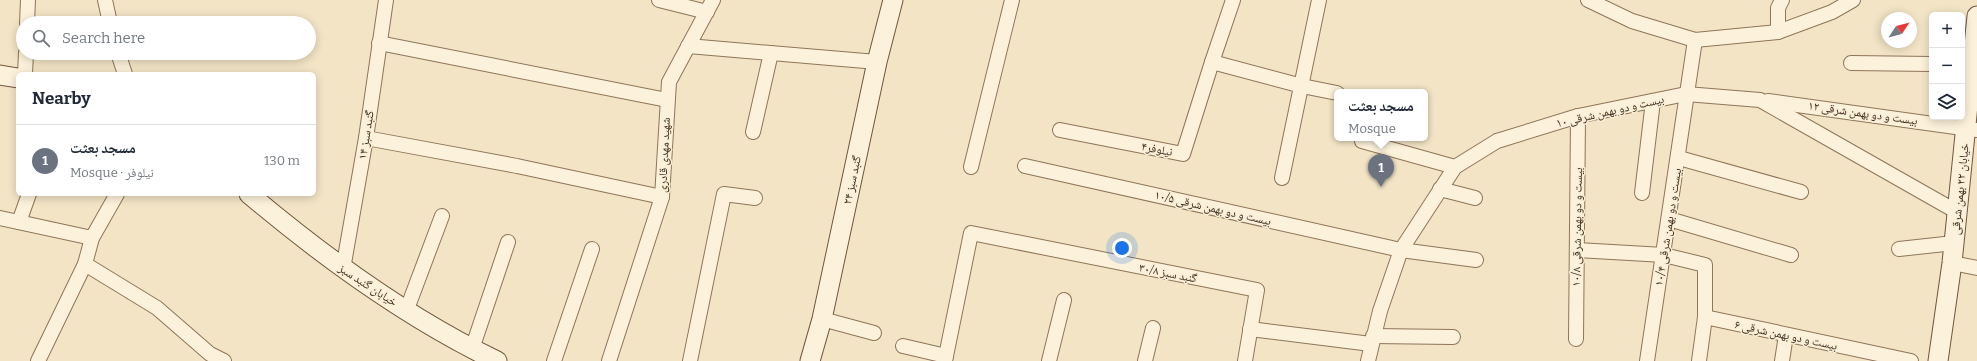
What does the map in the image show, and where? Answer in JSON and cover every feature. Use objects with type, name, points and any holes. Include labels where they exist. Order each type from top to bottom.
[{"type":"main road","name":"گنبد سبز ۲۴","points":[[810,361],[822,319],[877,62],[894,0]]},
{"type":"main road","name":"خیابان ۲۲ بهمن شرقی","points":[[1938,361],[1957,214],[1971,129],[1970,64],[1977,16]]},
{"type":"main road","points":[[0,75],[16,78]]},
{"type":"main road","name":"خیابان گنبد سبز","points":[[252,196],[343,269],[472,349],[497,361]]},
{"type":"street","points":[[27,16],[28,0]]},
{"type":"street","points":[[105,0],[108,16]]},
{"type":"street","name":"گنبد سبز ۱۴","points":[[343,269],[366,138],[386,0]]},
{"type":"street","points":[[659,0],[710,6]]},
{"type":"street","points":[[970,166],[1012,0]]},
{"type":"street","points":[[1233,0],[1212,62],[1302,86],[1334,92]]},
{"type":"street","points":[[1282,178],[1319,0]]},
{"type":"street","points":[[1588,0],[1632,21],[1695,40],[1778,32],[1832,12],[1853,0]]},
{"type":"street","points":[[1778,32],[1778,8],[1782,0]]},
{"type":"street","name":"شهید مهدی قادری","points":[[609,361],[662,197],[669,82],[710,6]]},
{"type":"street","name":"بیست و دو بهمن شرقی ۱۰/۴","points":[[1647,361],[1679,158],[1686,94],[1695,40]]},
{"type":"street","points":[[379,44],[667,100]]},
{"type":"street","points":[[688,46],[877,62]]},
{"type":"street","points":[[753,132],[771,53]]},
{"type":"street","points":[[25,72],[26,60]]},
{"type":"street","points":[[120,60],[124,72]]},
{"type":"street","name":"نیلوفر۴","points":[[1060,130],[1183,154],[1212,62]]},
{"type":"street","points":[[1851,63],[1929,64]]},
{"type":"street","name":"بیست و دو بهمن شرقی ۱۰","points":[[1368,361],[1372,340],[1401,250],[1455,167],[1497,141],[1578,116],[1686,94],[1760,100],[1952,209],[1957,214]]},
{"type":"street","name":"بیست و دو بهمن شرقی ۱۲","points":[[1760,100],[1971,129]]},
{"type":"street","points":[[1642,193],[1653,101]]},
{"type":"street","name":"بیست و دو بهمن شرقی ۱۰/۸","points":[[1576,339],[1578,116]]},
{"type":"street","points":[[366,138],[517,166],[662,197]]},
{"type":"street","points":[[1362,141],[1455,167]]},
{"type":"street","points":[[1679,158],[1802,192]]},
{"type":"street","name":"بیست و دو بهمن شرقی ۱۰/۵","points":[[1025,166],[1401,250],[1476,260]]},
{"type":"street","points":[[1440,189],[1475,198]]},
{"type":"street","points":[[690,361],[724,194],[755,198]]},
{"type":"street","points":[[19,222],[28,196]]},
{"type":"street","points":[[38,361],[84,264],[92,238],[116,196]]},
{"type":"street","points":[[407,309],[442,216]]},
{"type":"street","points":[[0,218],[92,238]]},
{"type":"street","points":[[1669,219],[1791,255]]},
{"type":"street","name":"گنبد سبز ۳۰/۸","points":[[945,359],[971,233],[1257,290],[1250,329]]},
{"type":"street","points":[[472,349],[508,242]]},
{"type":"street","points":[[1899,250],[1954,243]]},
{"type":"street","points":[[554,361],[592,249]]},
{"type":"street","points":[[1577,250],[1664,255],[1705,265],[1705,317],[1699,361]]},
{"type":"street","points":[[1952,262],[1977,268]]},
{"type":"street","points":[[84,264],[157,308],[210,354],[224,361]]},
{"type":"street","points":[[1049,361],[1064,300]]},
{"type":"street","name":"بیست و دو بهمن شرقی ۶","points":[[1705,317],[1911,361]]},
{"type":"street","points":[[822,319],[874,333]]},
{"type":"street","points":[[1145,361],[1154,328]]},
{"type":"street","points":[[1245,361],[1250,329],[1372,340],[1452,337]]},
{"type":"street","points":[[1782,361],[1786,335]]},
{"type":"street","points":[[903,346],[945,359]]},
{"type":"place","name":"مسجد بعثت","points":[[1381,187]]}]
